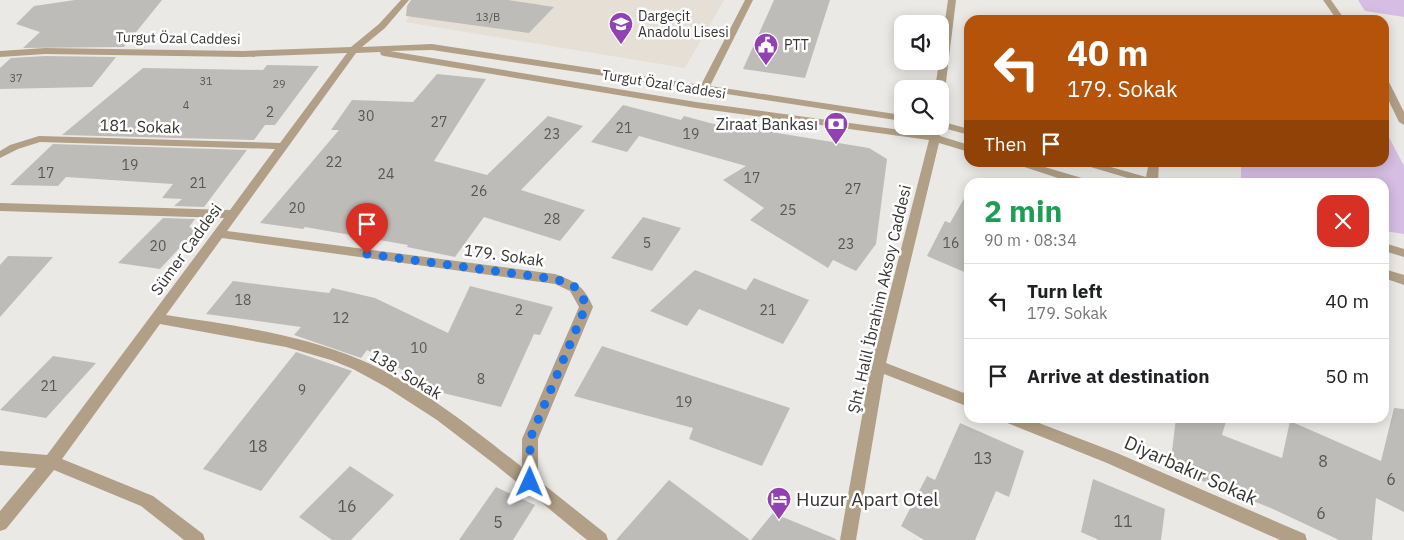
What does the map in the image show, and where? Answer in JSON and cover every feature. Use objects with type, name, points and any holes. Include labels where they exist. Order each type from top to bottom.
[{"type":"street","name":"Sümer Caddesi","points":[[0,523],[51,462],[219,234],[231,214],[355,48],[382,26],[405,0]]},
{"type":"street","points":[[696,105],[749,0]]},
{"type":"street","points":[[941,80],[952,0]]},
{"type":"street","points":[[1328,0],[1338,15]]},
{"type":"street","name":"Turgut Özal Caddesi","points":[[0,54],[45,51],[244,54],[432,46],[894,117]]},
{"type":"street","name":"Turgut Özal Caddesi","points":[[355,48],[696,105],[894,127]]},
{"type":"street","points":[[1389,92],[1404,122]]},
{"type":"street","points":[[949,126],[964,131]]},
{"type":"street","name":"Şht. Halil İbrahim Aksoy Caddesi","points":[[848,540],[878,366],[934,135]]},
{"type":"street","name":"Turgut Özal Caddesi","points":[[941,135],[964,146]]},
{"type":"street","name":"181. Sokak","points":[[0,155],[14,147],[39,139],[282,146]]},
{"type":"street","points":[[1031,167],[1068,178]]},
{"type":"street","points":[[1097,167],[1137,178]]},
{"type":"street","points":[[0,207],[231,214]]},
{"type":"street","name":"179. Sokak","points":[[219,234],[555,279],[574,286],[582,293],[586,306],[530,439],[530,482]]},
{"type":"street","points":[[1389,249],[1404,253]]},
{"type":"street","points":[[1389,276],[1404,280]]},
{"type":"street","name":"138. Sokak","points":[[156,319],[228,329],[289,343],[358,365],[403,389],[472,437],[600,540]]},
{"type":"street","points":[[878,366],[964,400]]},
{"type":"street","name":"Diyarbakır Sokak","points":[[1023,423],[1112,458],[1299,540]]},
{"type":"street","points":[[0,458],[51,462],[147,501],[197,540]]},
{"type":"shaded area","name":"Dargeçit Anadolu Lisesi","points":[[423,0],[724,0],[685,68],[405,22]]},
{"type":"shaded area","points":[[1358,0],[1404,0],[1404,17],[1365,11]]},
{"type":"shaded area","points":[[1389,138],[1404,166],[1404,234],[1389,232],[1389,178],[1241,178],[1241,167],[1389,167]]},
{"type":"building","points":[[75,0],[162,0],[124,47],[23,48],[40,32],[16,24],[34,6]]},
{"type":"building","points":[[411,0],[508,0],[554,7],[529,33],[406,16],[407,6]]},
{"type":"building","points":[[774,0],[830,0],[805,78],[743,69]]},
{"type":"building","points":[[45,56],[116,57],[92,87],[0,89],[0,68],[11,58]]},
{"type":"building","points":[[267,65],[319,66],[275,125],[265,125],[254,140],[62,135],[143,68],[263,70]]},
{"type":"building","points":[[437,74],[486,79],[434,161],[487,175],[548,116],[583,126],[521,190],[585,210],[560,241],[484,217],[455,257],[407,247],[408,245],[305,227],[303,229],[260,223],[339,130],[331,130],[352,100],[413,102]]},
{"type":"building","points":[[623,105],[681,120],[684,116],[736,130],[740,127],[869,148],[887,159],[876,244],[856,271],[833,260],[828,268],[750,220],[764,208],[723,180],[746,166],[639,136],[627,152],[591,142]]},
{"type":"building","points":[[53,144],[247,150],[204,207],[174,206],[182,199],[162,198],[173,184],[66,177],[58,186],[10,185]]},
{"type":"building","points":[[964,199],[964,272],[927,256],[945,221],[950,223]]},
{"type":"building","points":[[643,217],[681,228],[652,271],[611,258]]},
{"type":"building","points":[[163,218],[195,219],[189,227],[198,228],[160,269],[118,263]]},
{"type":"building","points":[[8,256],[53,257],[0,317],[0,265]]},
{"type":"building","points":[[695,270],[746,290],[754,278],[809,300],[783,344],[699,309],[687,326],[650,311]]},
{"type":"building","points":[[233,281],[329,293],[332,288],[375,298],[448,333],[470,286],[553,307],[540,335],[534,334],[501,407],[443,393],[367,350],[361,358],[294,335],[301,327],[206,314]]},
{"type":"building","points":[[602,346],[790,408],[762,466],[689,439],[693,428],[574,396]]},
{"type":"building","points":[[296,352],[352,371],[261,491],[203,469]]},
{"type":"building","points":[[53,356],[96,363],[46,418],[0,410]]},
{"type":"building","points":[[1394,408],[1404,409],[1404,512],[1376,498],[1372,540],[1339,540],[1273,509],[1170,468],[1175,423],[1226,423],[1222,435],[1282,458],[1290,423],[1295,423],[1381,461]]},
{"type":"building","points":[[960,423],[1024,451],[1009,497],[996,491],[975,540],[924,540],[901,526],[927,476],[935,480]]},
{"type":"building","points":[[350,466],[394,495],[351,540],[332,540],[299,517]]},
{"type":"building","points":[[1093,479],[1165,509],[1161,540],[1099,540],[1081,532]]},
{"type":"building","points":[[669,480],[750,540],[616,540]]},
{"type":"building","points":[[496,487],[535,505],[513,540],[459,540]]},
{"type":"building","name":"Huzur Apart Otel","points":[[773,513],[836,539],[836,540],[751,540]]},
{"type":"place","name":"Dargeçit Anadolu Lisesi","points":[[621,45]]},
{"type":"place","name":"PTT","points":[[766,66]]},
{"type":"place","name":"Ziraat Bankası","points":[[836,145]]},
{"type":"place","name":"Huzur Apart Otel","points":[[779,520]]},
{"type":"route","points":[[367,254],[555,279],[574,286],[582,293],[586,306],[530,439],[530,482]]}]
